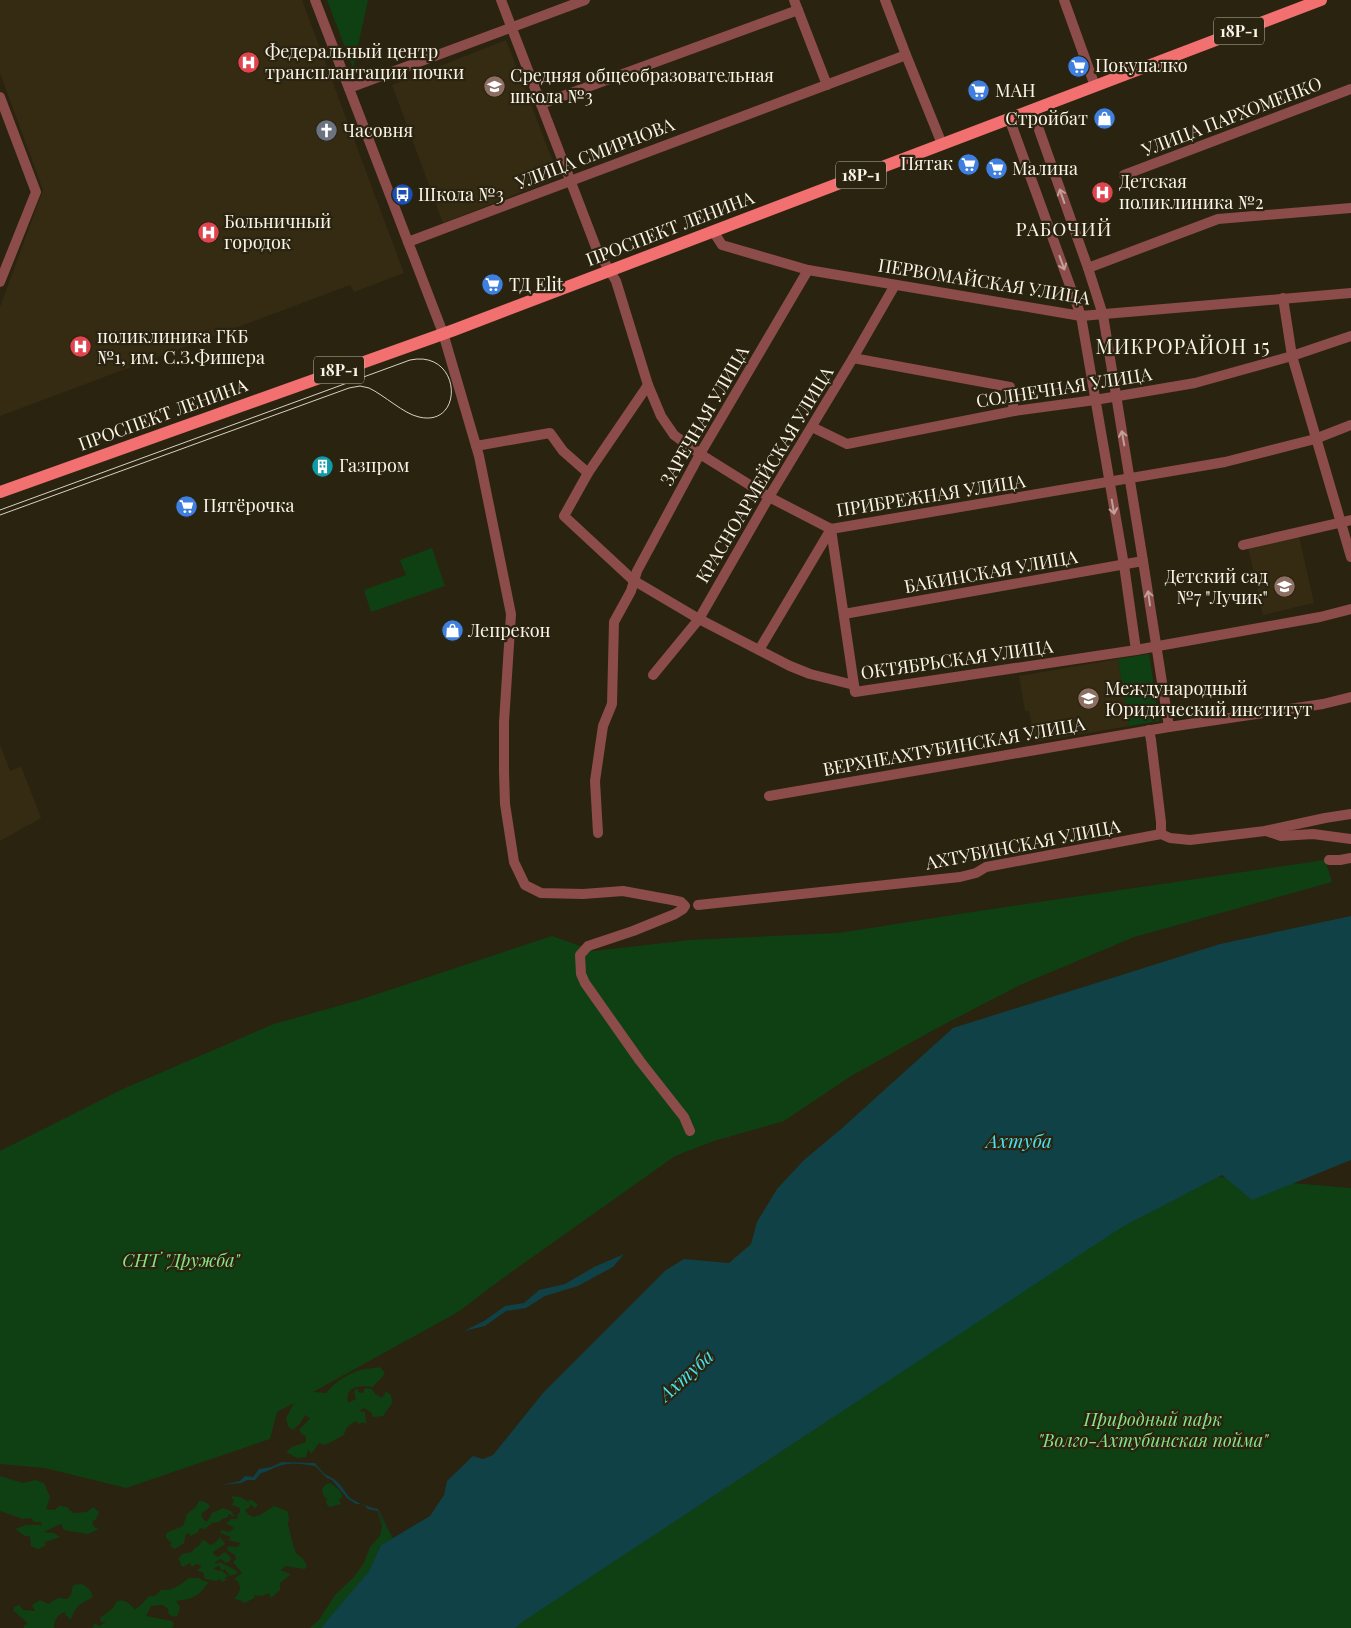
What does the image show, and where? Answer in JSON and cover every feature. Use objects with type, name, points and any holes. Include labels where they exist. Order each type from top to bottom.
[{"type":"main road","name":"ПРОСПЕКТ ЛЕНИНА","points":[[0,492],[443,333],[1320,0]]},
{"type":"street","points":[[315,0],[443,333],[478,451],[511,614],[504,722],[504,772],[505,804],[514,862],[525,885],[541,893],[583,894],[623,891],[681,902],[685,906],[675,914],[588,946],[580,955],[581,974],[585,983],[640,1061],[684,1117],[690,1131]]},
{"type":"street","name":"ПРИБРЕЖНАЯ УЛИЦА","points":[[501,0],[597,250],[616,281],[648,385],[661,416],[674,435],[700,454],[769,497],[831,529],[1130,480],[1224,462],[1315,439],[1351,425]]},
{"type":"street","points":[[350,88],[585,0]]},
{"type":"street","points":[[885,0],[942,144]]},
{"type":"street","points":[[1064,0],[1095,86]]},
{"type":"street","points":[[541,104],[796,5],[827,85]]},
{"type":"street","name":"УЛИЦА СМИРНОВА","points":[[408,242],[906,55]]},
{"type":"street","name":"УЛИЦА ПАРХОМЕНКО","points":[[1124,175],[1351,89]]},
{"type":"street","points":[[0,97],[36,192],[0,282]]},
{"type":"street","points":[[1032,110],[1103,315],[1169,727]]},
{"type":"street","points":[[1009,118],[1081,316],[1124,565],[1136,650]]},
{"type":"street","points":[[1088,268],[1218,219],[1351,208]]},
{"type":"street","name":"ПЕРВОМАЙСКАЯ УЛИЦА","points":[[713,231],[722,245],[808,270],[1081,316],[1351,293]]},
{"type":"street","name":"ЗАРЕЧНАЯ УЛИЦА","points":[[598,833],[595,782],[603,726],[612,704],[614,622],[631,591],[637,570],[700,454],[808,270]]},
{"type":"street","name":"КРАСНОАРМЕЙСКАЯ УЛИЦА","points":[[653,675],[699,619],[895,285]]},
{"type":"street","points":[[1283,298],[1292,356],[1315,439],[1346,521],[1351,557]]},
{"type":"street","name":"СОЛНЕЧНАЯ УЛИЦА","points":[[812,427],[847,444],[1014,411],[1096,400],[1195,383],[1292,356],[1351,336]]},
{"type":"street","points":[[853,358],[1010,387],[1014,411]]},
{"type":"street","name":"ОКТЯБРЬСКАЯ УЛИЦА","points":[[648,385],[588,473],[564,516],[634,580],[699,619],[790,666],[810,674],[854,685],[855,692],[1136,650],[1320,616],[1351,608]]},
{"type":"street","points":[[478,451],[550,434],[563,451],[588,473]]},
{"type":"street","points":[[1243,545],[1346,521]]},
{"type":"street","points":[[831,529],[854,685]]},
{"type":"street","points":[[759,650],[831,529]]},
{"type":"street","name":"БАКИНСКАЯ УЛИЦА","points":[[844,614],[1143,561]]},
{"type":"street","name":"ВЕРХНЕАХТУБИНСКАЯ УЛИЦА","points":[[769,796],[1149,730],[1323,704],[1351,697]]},
{"type":"street","points":[[1149,730],[1152,740],[1161,834]]},
{"type":"street","name":"АХТУБИНСКАЯ УЛИЦА","points":[[698,906],[960,877],[976,873],[986,867],[1161,834],[1170,838],[1190,840],[1265,831],[1351,814]]},
{"type":"street","points":[[1265,831],[1281,836],[1313,834],[1351,839]]},
{"type":"street","points":[[1329,860],[1351,858]]},
{"type":"shaded area","name":"Больничный городок","points":[[0,0],[302,0],[404,273],[354,292],[350,285],[0,416],[0,307],[43,190],[0,73]]},
{"type":"shaded area","points":[[506,40],[559,177],[443,223],[392,85]]},
{"type":"shaded area","name":"Детский сад №7 \"Лучик\"","points":[[1299,536],[1314,603],[1263,615],[1248,547]]},
{"type":"shaded area","points":[[1118,659],[1129,726],[1035,742],[1029,711],[1025,711],[1019,676]]},
{"type":"shaded area","points":[[0,744],[10,771],[21,766],[41,818],[0,841]]},
{"type":"green space","points":[[327,0],[368,0],[353,68]]},
{"type":"green space","points":[[432,548],[445,586],[371,612],[364,590],[406,575],[400,560]]},
{"type":"green space","points":[[1149,654],[1159,721],[1129,726],[1118,659]]},
{"type":"green space","name":"СНТ \"Дружба\"","points":[[1325,860],[1332,882],[1134,937],[1020,985],[939,1027],[851,1076],[784,1121],[714,1141],[675,1156],[458,1312],[313,1392],[326,1393],[337,1382],[350,1374],[362,1369],[380,1367],[385,1373],[382,1377],[373,1387],[363,1386],[354,1388],[351,1390],[347,1397],[348,1403],[356,1399],[354,1391],[357,1388],[358,1392],[363,1393],[365,1388],[372,1389],[375,1394],[382,1398],[386,1392],[391,1395],[392,1403],[383,1416],[372,1417],[372,1413],[364,1408],[359,1411],[365,1412],[366,1424],[363,1422],[358,1424],[357,1421],[352,1423],[344,1435],[325,1445],[319,1443],[311,1454],[308,1449],[306,1457],[297,1458],[286,1452],[292,1447],[306,1442],[306,1436],[299,1430],[310,1418],[305,1415],[293,1430],[288,1426],[286,1418],[294,1403],[277,1412],[270,1439],[126,1488],[45,1468],[0,1464],[0,1151],[123,1089],[274,1024],[356,1001],[552,936],[594,951],[690,940],[839,933]]},
{"type":"green space","name":"Природный парк \"Волго-Ахтубинская пойма\"","points":[[1182,1174],[1351,1188],[1351,1628],[496,1628]]},
{"type":"green space","points":[[0,1476],[23,1483],[35,1480],[44,1483],[50,1497],[46,1509],[55,1510],[59,1506],[67,1507],[73,1513],[87,1512],[93,1507],[99,1512],[96,1519],[92,1522],[94,1527],[99,1529],[88,1534],[64,1530],[61,1524],[44,1532],[54,1533],[60,1537],[45,1542],[45,1546],[38,1549],[31,1546],[30,1536],[25,1536],[15,1529],[26,1525],[42,1525],[41,1522],[34,1522],[31,1518],[23,1519],[0,1511]]},
{"type":"green space","points":[[330,1483],[342,1494],[342,1498],[339,1499],[341,1504],[330,1507],[327,1505],[326,1500],[328,1499],[324,1497],[322,1490],[325,1485]]},
{"type":"green space","points":[[231,1496],[240,1497],[247,1501],[252,1500],[258,1505],[255,1508],[250,1504],[250,1507],[245,1510],[253,1517],[274,1506],[287,1511],[289,1517],[288,1524],[296,1553],[307,1565],[305,1569],[286,1566],[280,1570],[291,1574],[280,1583],[280,1590],[271,1598],[269,1593],[262,1596],[255,1595],[254,1598],[245,1603],[234,1599],[238,1594],[240,1586],[234,1579],[242,1573],[233,1562],[236,1559],[235,1555],[227,1550],[228,1546],[237,1547],[241,1543],[228,1540],[231,1537],[220,1533],[221,1530],[229,1532],[234,1528],[226,1523],[231,1519],[238,1519],[237,1515],[240,1512],[240,1508],[232,1505],[234,1501]]},
{"type":"green space","points":[[199,1501],[203,1501],[210,1507],[201,1514],[207,1522],[212,1513],[223,1508],[231,1511],[235,1517],[228,1514],[228,1517],[219,1522],[212,1523],[205,1529],[200,1528],[197,1533],[190,1536],[189,1533],[186,1534],[184,1543],[175,1549],[170,1546],[172,1543],[166,1538],[166,1533],[183,1526],[187,1514],[196,1507]]},
{"type":"green space","points":[[377,1511],[393,1538],[381,1545],[369,1571],[327,1622],[321,1628],[310,1628],[319,1620],[335,1595],[353,1578],[364,1563],[370,1547],[380,1536],[382,1526]]},
{"type":"green space","points":[[220,1537],[225,1544],[213,1552],[214,1555],[218,1557],[225,1552],[231,1558],[226,1563],[221,1559],[215,1562],[215,1564],[220,1562],[238,1573],[230,1576],[225,1569],[222,1571],[228,1576],[224,1578],[227,1580],[221,1582],[221,1579],[216,1581],[205,1579],[203,1572],[197,1571],[202,1566],[196,1564],[192,1567],[190,1563],[183,1567],[180,1564],[181,1562],[178,1559],[182,1554],[192,1552],[199,1546],[202,1540],[210,1545],[215,1543]],"holes":[[[219,1566],[222,1571],[214,1570],[214,1568]]]},
{"type":"green space","points":[[189,1578],[198,1578],[209,1583],[199,1594],[176,1601],[180,1607],[177,1617],[169,1615],[168,1609],[163,1605],[151,1606],[146,1616],[172,1621],[174,1624],[172,1628],[92,1628],[95,1623],[99,1626],[106,1622],[101,1622],[100,1618],[113,1608],[117,1601],[125,1601],[135,1610],[149,1596],[155,1596],[161,1590],[169,1590],[176,1587]]},
{"type":"green space","points":[[81,1584],[91,1592],[93,1597],[74,1611],[71,1620],[65,1614],[66,1612],[59,1615],[54,1628],[24,1628],[24,1625],[28,1624],[13,1610],[14,1607],[19,1605],[23,1610],[35,1611],[32,1605],[40,1600],[48,1604],[58,1598],[67,1599],[71,1595],[73,1585]]},
{"type":"water","name":"Ахтуба","points":[[1351,916],[1351,1160],[1252,1200],[1222,1175],[1122,1227],[515,1628],[321,1628],[369,1571],[381,1545],[430,1516],[444,1495],[447,1481],[473,1456],[483,1459],[493,1455],[543,1393],[666,1270],[684,1259],[729,1263],[751,1244],[757,1222],[777,1189],[804,1160],[953,1028],[1220,944]]},
{"type":"water","points":[[624,1254],[613,1267],[578,1286],[545,1296],[526,1308],[506,1311],[485,1326],[464,1331],[484,1321],[505,1306],[524,1303],[539,1290],[565,1284],[594,1267]]},
{"type":"water","points":[[282,1462],[315,1463],[325,1474],[338,1483],[349,1497],[362,1504],[356,1504],[348,1499],[332,1480],[327,1478],[315,1466],[283,1465],[261,1473],[255,1480],[222,1485],[240,1481],[245,1476],[253,1477],[259,1469],[271,1467]]},
{"type":"water","points":[[364,1505],[378,1509],[393,1538],[378,1511],[368,1509]]},
{"type":"tram line","points":[[0,510],[410,360],[427,360],[440,366],[448,376],[451,388],[450,401],[444,411],[434,417],[413,415],[369,388],[360,386],[349,388],[0,515]]},
{"type":"place","name":"Федеральный центр трансплантации почки","points":[[249,62]]},
{"type":"place","name":"Покупалко","points":[[1079,66]]},
{"type":"place","name":"Средняя общеобразовательная школа №3","points":[[494,86]]},
{"type":"place","name":"МАН","points":[[979,91]]},
{"type":"place","name":"Стройбат","points":[[1104,119]]},
{"type":"place","name":"Часовня","points":[[327,131]]},
{"type":"place","name":"Пятак","points":[[969,164]]},
{"type":"place","name":"Малина","points":[[996,169]]},
{"type":"place","name":"Детская поликлиника №2","points":[[1103,192]]},
{"type":"place","name":"Школа №3","points":[[402,195]]},
{"type":"place","name":"Больничный городок","points":[[208,232]]},
{"type":"place","name":"ТД Elit","points":[[493,285]]},
{"type":"place","name":"поликлиника ГКБ №1, им. С.З.Фишера","points":[[81,347]]},
{"type":"place","name":"Газпром","points":[[323,466]]},
{"type":"place","name":"Пятёрочка","points":[[187,506]]},
{"type":"place","name":"Детский сад №7 \"Лучик\"","points":[[1284,587]]},
{"type":"place","name":"Лепрекон","points":[[452,631]]},
{"type":"place","name":"Международный Юридический институт","points":[[1089,699]]},
{"type":"district","name":"РАБОЧИЙ","points":[[1064,229]]},
{"type":"district","name":"МИКРОРАЙОН 15","points":[[1183,347]]}]
